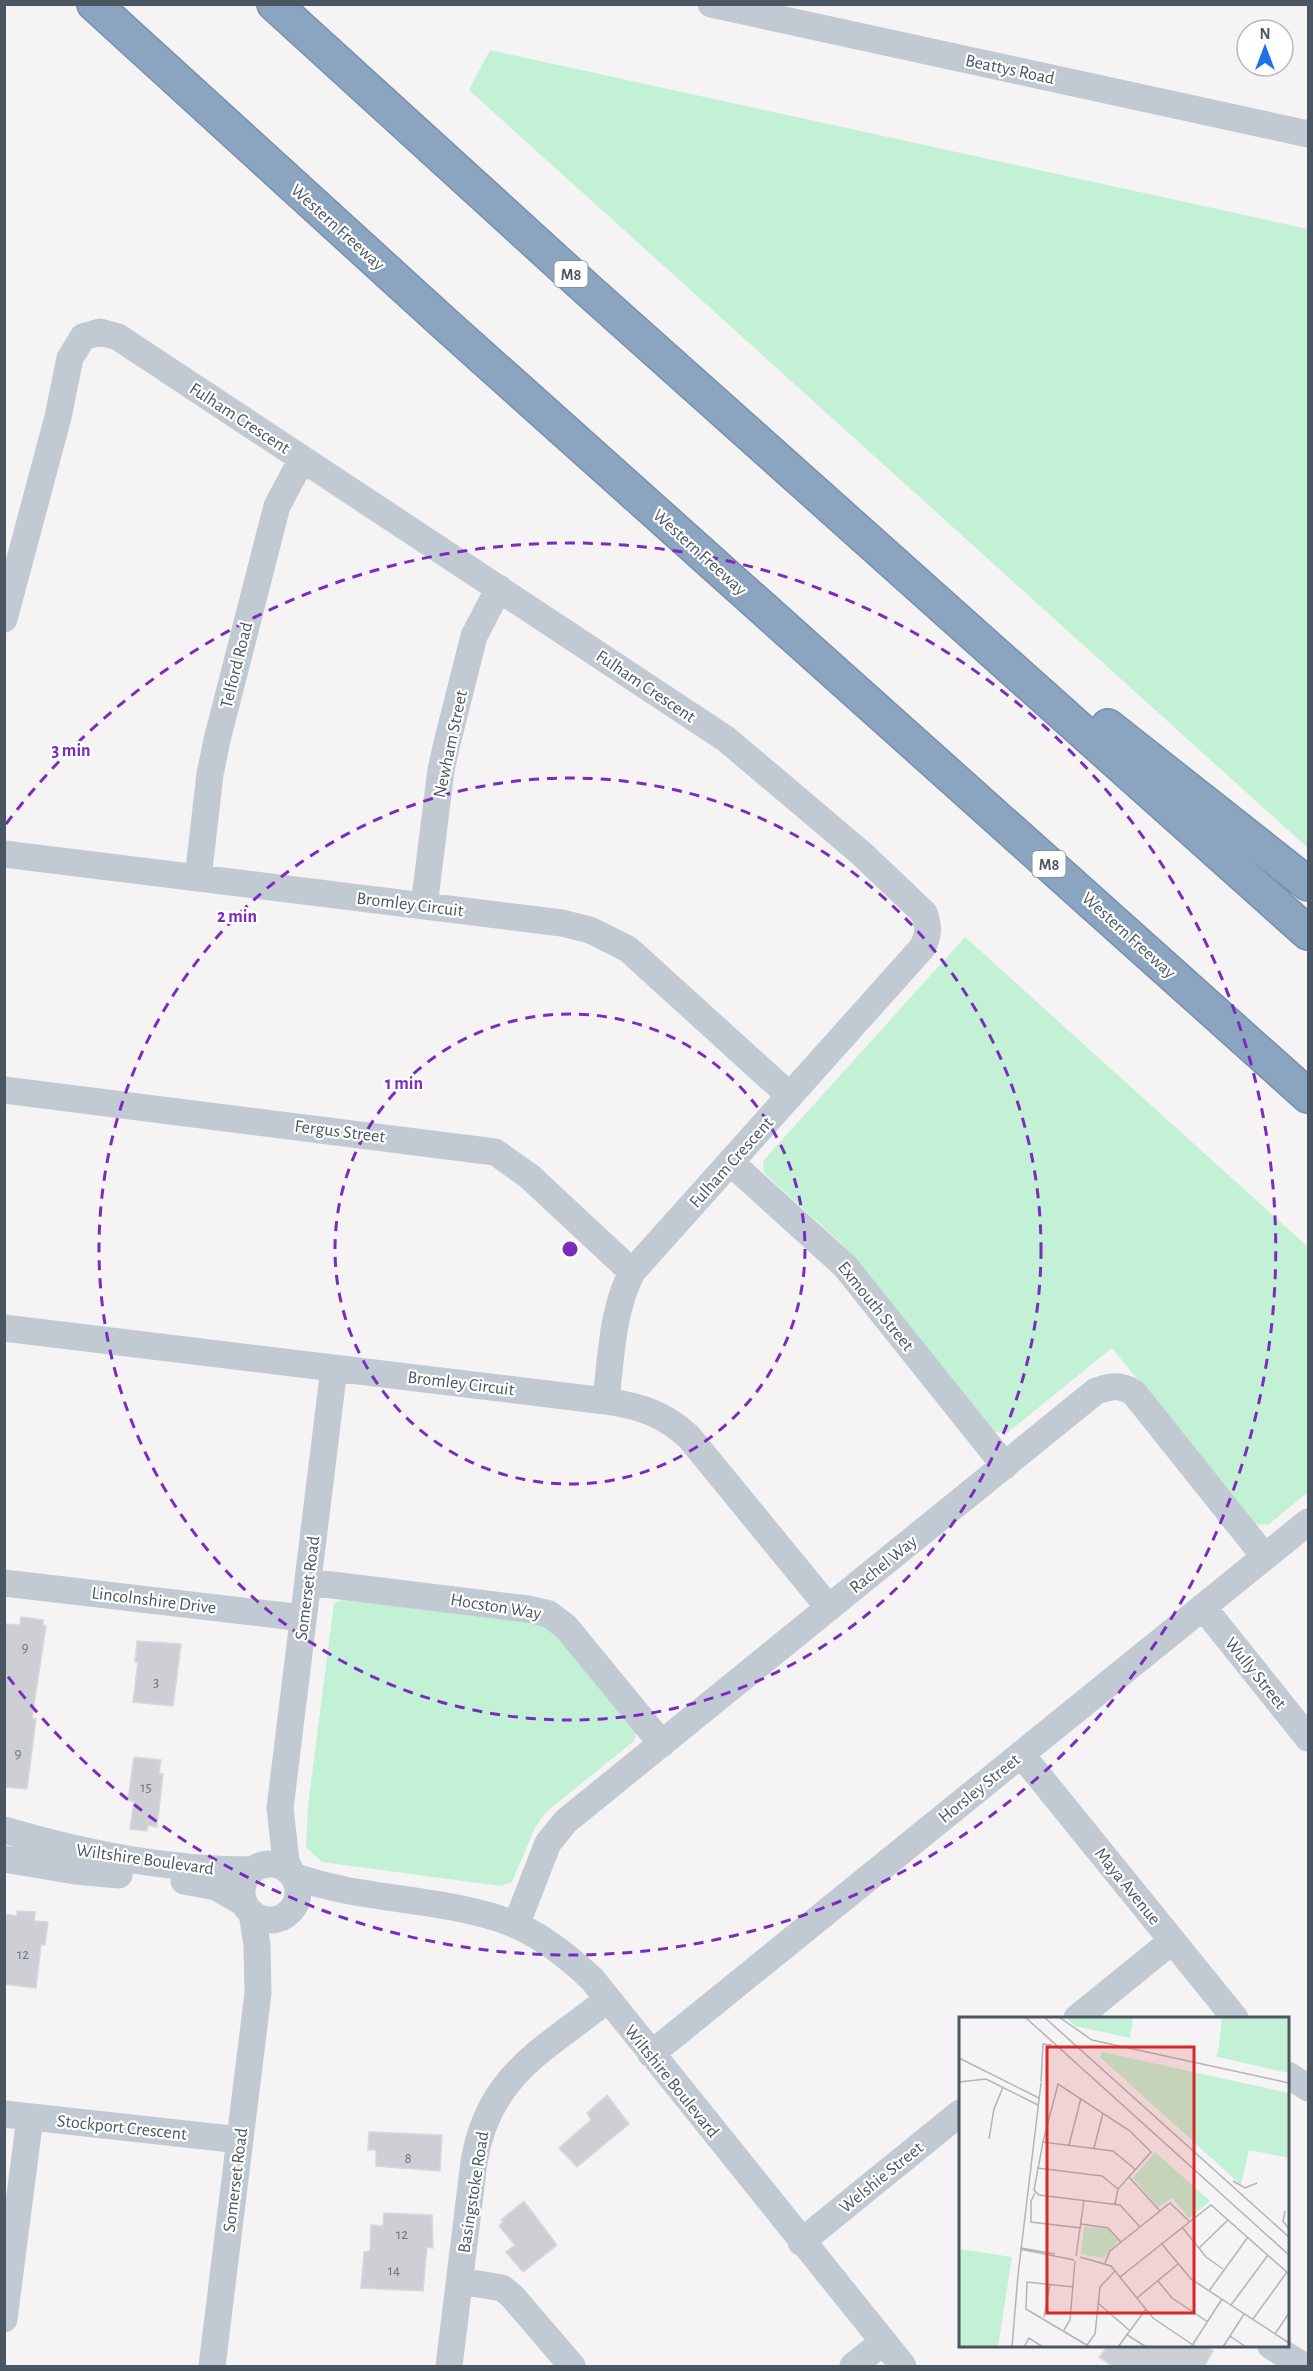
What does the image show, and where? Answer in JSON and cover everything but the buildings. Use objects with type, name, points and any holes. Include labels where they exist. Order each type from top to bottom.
[{"type":"highway","points":[[69,4],[264,178],[444,322]]},
{"type":"highway","name":"Western Freeway","points":[[94,4],[444,322],[1308,1096]]},
{"type":"highway","name":"M8","points":[[274,4],[588,290],[871,540],[1308,933]]},
{"type":"highway","points":[[871,540],[1308,884]]},
{"type":"street","name":"Beattys Road","points":[[711,4],[1308,134]]},
{"type":"street","name":"Fulham Crescent","points":[[4,619],[58,417],[70,358],[82,337],[100,332],[127,341],[158,364],[742,751],[871,862],[924,913],[928,936],[922,948],[632,1272],[623,1290],[616,1313],[606,1401]]},
{"type":"street","name":"Telford Road","points":[[198,878],[210,774],[217,740],[277,506],[282,491],[302,459]]},
{"type":"street","name":"Newham Street","points":[[424,906],[447,743],[474,636],[499,588]]},
{"type":"street","name":"Bromley Circuit","points":[[4,854],[562,923],[611,938],[636,956],[790,1096]]},
{"type":"street","name":"Fergus Street","points":[[4,1090],[495,1152],[529,1176],[632,1272]]},
{"type":"street","name":"Exmouth Street","points":[[730,1162],[845,1266],[1005,1466]]},
{"type":"street","name":"Bromley Circuit","points":[[4,1328],[606,1401],[656,1412],[673,1422],[689,1437],[829,1608]]},
{"type":"street","name":"Somerset Road","points":[[292,1874],[286,1861],[280,1808],[334,1368]]},
{"type":"street","name":"Rachel Way","points":[[516,1925],[554,1832],[1096,1391],[1110,1386],[1124,1386],[1144,1404],[1265,1557]]},
{"type":"street","name":"Horsley Street","points":[[651,2054],[1308,1522]]},
{"type":"street","name":"Lincolnshire Drive","points":[[4,1582],[303,1618]]},
{"type":"street","name":"Hocston Way","points":[[308,1582],[528,1608],[549,1614],[566,1628],[662,1744]]},
{"type":"street","name":"Wully Street","points":[[1203,1607],[1308,1738]]},
{"type":"street","name":"Maya Avenue","points":[[1021,1754],[1232,2017]]},
{"type":"street","name":"Somerset Road","points":[[255,1869],[280,1808]]},
{"type":"street","name":"Wiltshire Boulevard","points":[[4,1830],[107,1857],[218,1871],[255,1869]]},
{"type":"street","name":"Wiltshire Boulevard","points":[[4,1859],[75,1871],[187,1881],[216,1887],[248,1908]]},
{"type":"street","points":[[271,1864],[292,1874],[298,1893],[290,1912],[273,1920],[248,1908],[243,1885],[255,1869],[271,1864]]},
{"type":"street","name":"Wiltshire Boulevard","points":[[292,1874],[322,1886],[376,1897],[470,1911],[516,1925],[570,1959],[592,1979],[903,2367]]},
{"type":"street","name":"Wiltshire Boulevard","points":[[290,1912],[323,1901],[376,1897]]},
{"type":"street","name":"Somerset Road","points":[[212,2367],[258,1993],[257,1952],[248,1908]]},
{"type":"street","name":"Somerset Road","points":[[258,1993],[273,1942],[290,1912]]},
{"type":"street","points":[[1079,2017],[1172,1941]]},
{"type":"street","name":"Basingstoke Road","points":[[449,2367],[477,2138],[495,2098],[511,2076],[607,2000]]},
{"type":"street","points":[[1289,2076],[1308,2088]]},
{"type":"street","name":"Welshie Street","points":[[801,2242],[959,2114]]},
{"type":"street","points":[[4,2319],[17,2115]]},
{"type":"street","name":"Stockport Crescent","points":[[17,2115],[240,2140]]},
{"type":"street","points":[[460,2281],[502,2288],[512,2296],[572,2367]]},
{"type":"street","points":[[853,2367],[883,2342]]},
{"type":"street","points":[[1273,2347],[1304,2367]]},
{"type":"green space","points":[[490,50],[1308,229],[1308,848],[469,90]]},
{"type":"green space","points":[[965,937],[1308,1247],[1308,1492],[1268,1525],[1255,1524],[1112,1348],[1007,1433],[994,1432],[843,1245],[764,1173],[763,1161]]},
{"type":"green space","points":[[342,1600],[541,1623],[554,1629],[631,1723],[636,1733],[634,1741],[545,1813],[534,1830],[512,1882],[500,1886],[322,1862],[306,1847],[308,1806],[334,1603]]}]
